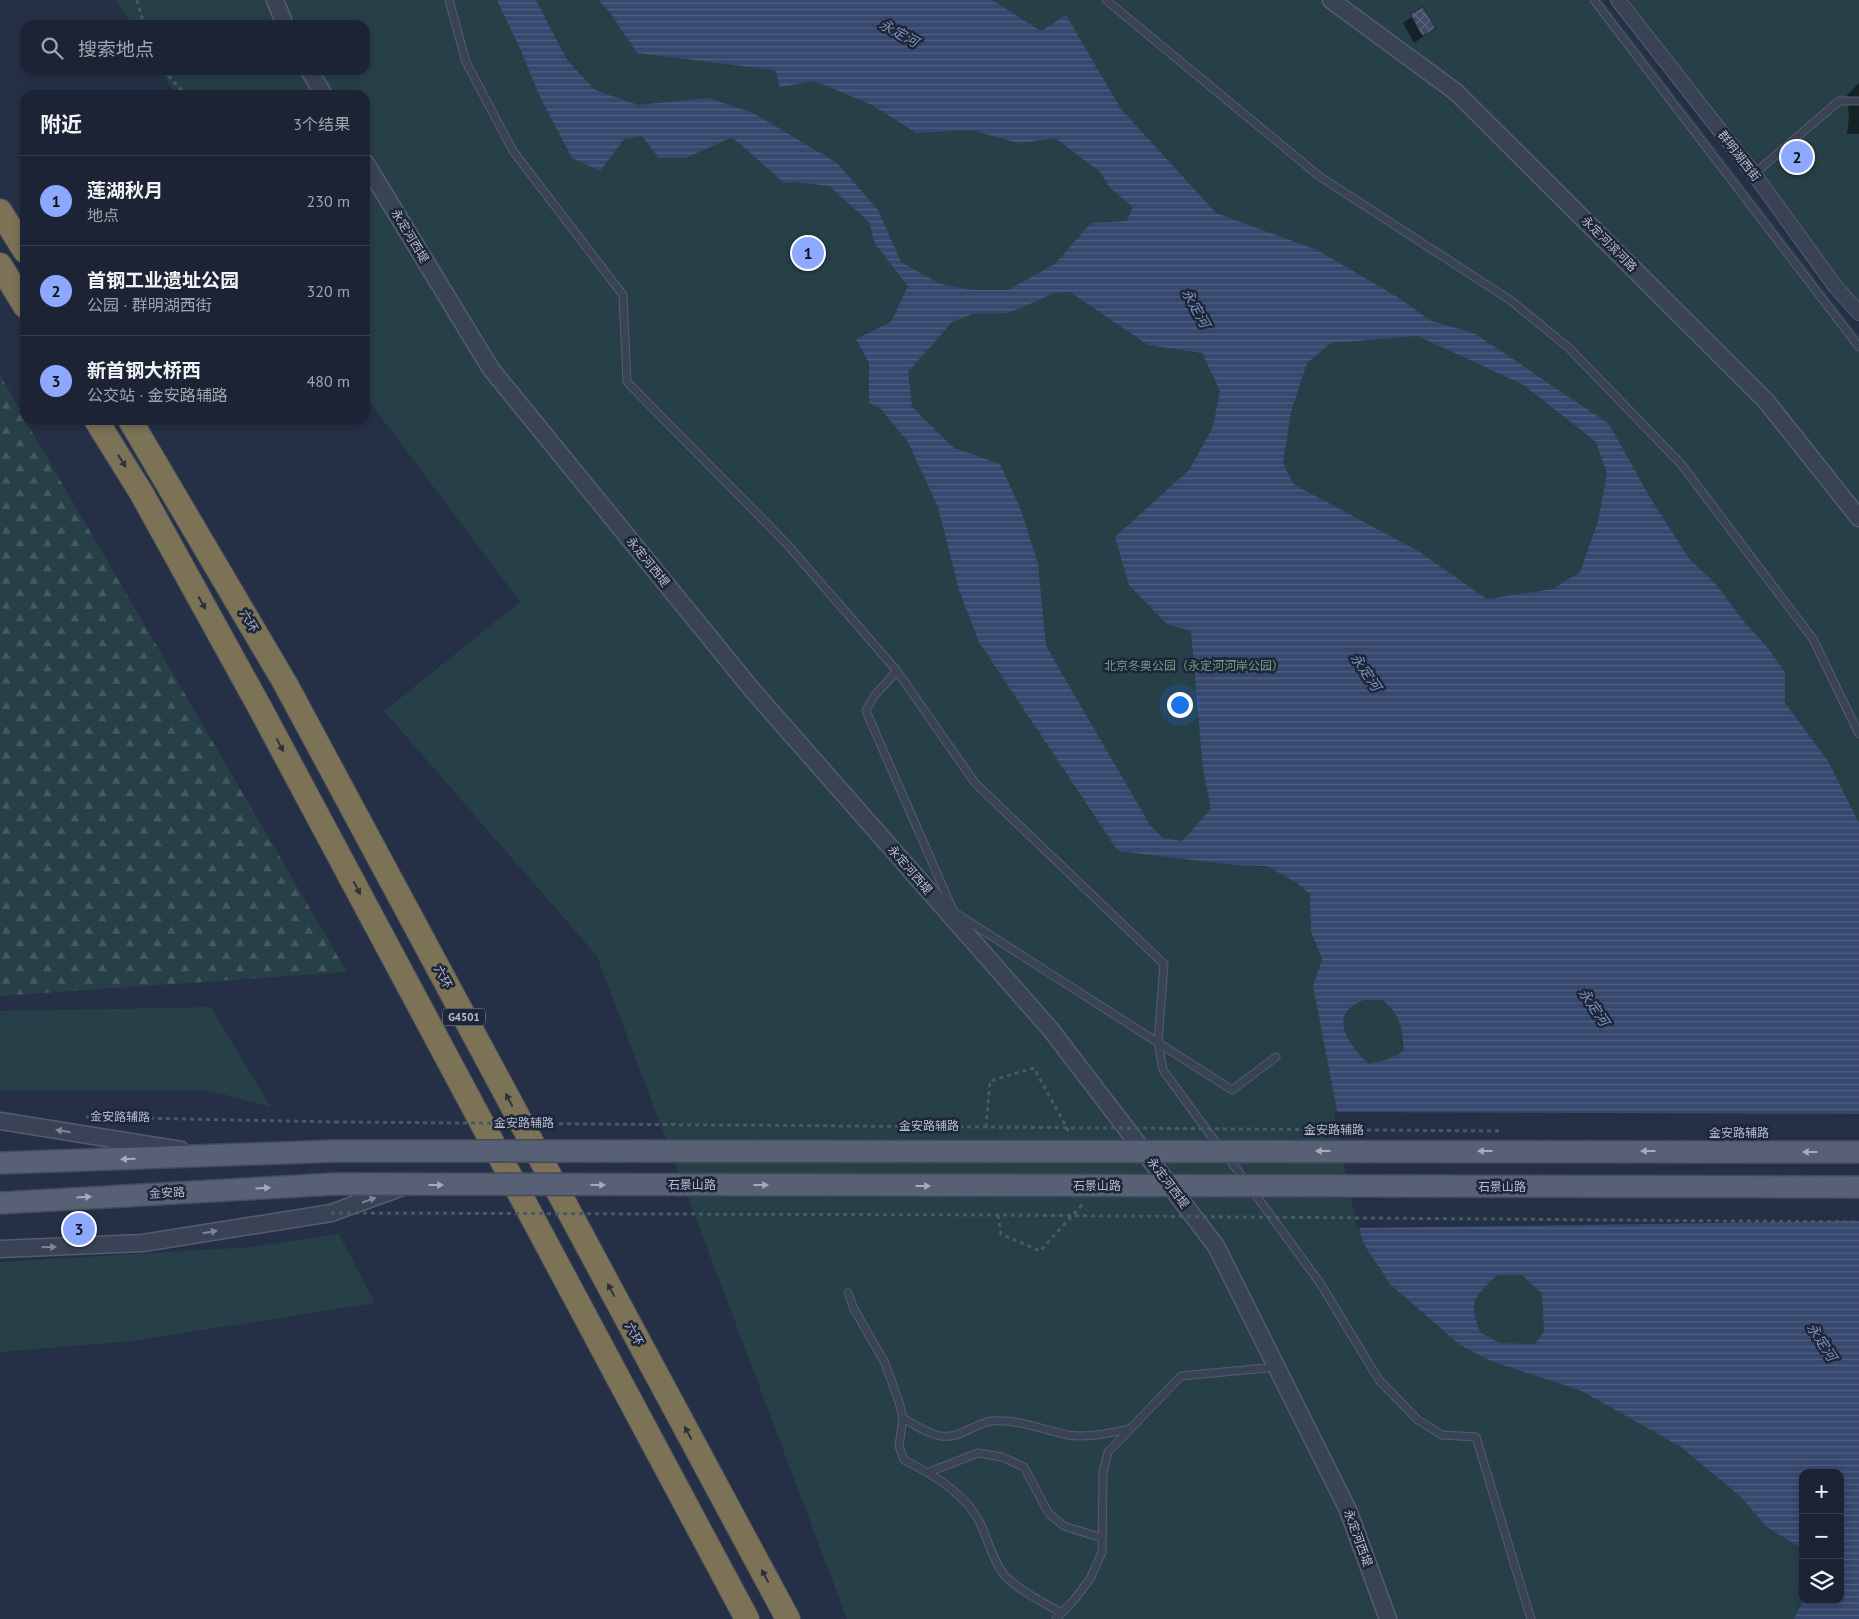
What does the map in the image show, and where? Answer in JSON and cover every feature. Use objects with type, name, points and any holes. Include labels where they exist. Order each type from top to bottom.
[{"type":"highway","points":[[0,210],[20,243]]},
{"type":"highway","points":[[0,266],[20,298]]},
{"type":"highway","name":"G4501","points":[[99,425],[142,494],[259,706],[747,1619]]},
{"type":"highway","name":"六环","points":[[133,425],[285,682],[788,1619]]},
{"type":"main road","points":[[0,1164],[334,1151],[1859,1152]]},
{"type":"main road","name":"石景山路","points":[[334,1184],[1859,1187]]},
{"type":"main road","name":"金安路","points":[[0,1203],[334,1184]]},
{"type":"street","points":[[275,0],[283,20]]},
{"type":"street","name":"永定河滨河路","points":[[1331,0],[1456,92],[1766,401],[1859,518]]},
{"type":"street","name":"群明湖西街","points":[[1618,0],[1754,174],[1835,286],[1859,313]]},
{"type":"street","points":[[312,75],[321,90]]},
{"type":"street","name":"永定河西堤","points":[[370,170],[491,370],[754,692],[953,915],[1051,1030],[1216,1246],[1348,1510],[1388,1619]]},
{"type":"street","name":"金安路辅路","points":[[0,1121],[215,1156]]},
{"type":"street","points":[[0,1249],[143,1243],[331,1213],[410,1185]]},
{"type":"lane","points":[[449,0],[466,62],[513,151],[622,295],[627,382],[786,544],[897,671],[975,782],[1164,964],[1158,1042],[1164,1070],[1320,1284],[1379,1380],[1418,1420],[1442,1435],[1476,1437],[1531,1619]]},
{"type":"lane","points":[[1106,0],[1320,176],[1510,300],[1570,348],[1680,464],[1813,639],[1859,734]]},
{"type":"lane","points":[[1594,0],[1859,347]]},
{"type":"lane","points":[[1754,174],[1838,101],[1859,101]]},
{"type":"lane","points":[[897,671],[874,696],[866,712],[953,915],[1232,1090],[1276,1057]]},
{"type":"lane","points":[[848,1293],[854,1309],[885,1363],[903,1418],[899,1446],[904,1460],[929,1472],[946,1484],[979,1521],[1002,1573],[1033,1597],[1062,1613]]},
{"type":"lane","points":[[1056,1619],[1090,1579],[1102,1552],[1103,1472],[1108,1452],[1181,1376],[1276,1367]]},
{"type":"lane","points":[[903,1418],[922,1429],[942,1436],[964,1433],[992,1421],[1040,1427],[1069,1435],[1094,1435],[1130,1429]]},
{"type":"lane","points":[[929,1472],[978,1453],[1002,1457],[1024,1467],[1049,1514],[1064,1526],[1102,1538]]},
{"type":"path","points":[[137,0],[143,20]]},
{"type":"path","points":[[168,75],[181,90]]},
{"type":"path","points":[[986,1127],[990,1082],[1034,1068],[1073,1138]]},
{"type":"path","name":"金安路辅路","points":[[82,1116],[335,1122],[1502,1131]]},
{"type":"path","points":[[998,1215],[1001,1234],[1040,1251],[1086,1201]]},
{"type":"path","points":[[331,1213],[998,1215],[1859,1222]]},
{"type":"green space","name":"北京冬奥公园（永定河河岸公园）","points":[[116,0],[1602,0],[1859,336],[1859,1619],[847,1619],[597,956],[384,711],[520,602],[370,403],[370,90],[173,90],[163,75],[370,75],[370,20],[129,20]]},
{"type":"green space","points":[[1609,0],[1859,0],[1859,314]]},
{"type":"green space","points":[[0,374],[20,411],[20,425],[28,425],[347,972],[0,996]]},
{"type":"green space","points":[[211,1007],[271,1107],[211,1091],[0,1091],[0,1011]]},
{"type":"green space","points":[[339,1234],[375,1303],[133,1341],[0,1352],[0,1262],[251,1247]]},
{"type":"water","name":"永定河","points":[[497,0],[536,0],[567,60],[595,90],[638,105],[708,98],[753,113],[837,163],[878,210],[901,262],[940,284],[973,290],[1008,290],[1055,264],[1091,223],[1127,221],[1133,207],[1110,188],[1100,172],[1055,138],[1019,143],[971,130],[916,133],[872,105],[815,81],[780,87],[775,70],[637,53],[609,11],[598,0],[992,0],[1041,31],[1066,15],[1121,109],[1216,213],[1317,250],[1399,298],[1431,321],[1474,333],[1609,424],[1649,496],[1690,560],[1715,583],[1785,672],[1785,703],[1828,761],[1859,823],[1859,1619],[1794,1619],[1802,1604],[1844,1604],[1844,1469],[1799,1469],[1799,1547],[1767,1527],[1740,1496],[1681,1447],[1580,1390],[1491,1361],[1460,1345],[1391,1285],[1365,1246],[1361,1235],[1313,986],[1322,959],[1311,932],[1310,894],[1297,883],[1267,866],[1234,865],[1118,851],[979,642],[959,590],[938,507],[908,442],[880,408],[869,403],[869,363],[856,339],[891,322],[908,286],[875,244],[869,222],[829,186],[796,182],[784,183],[732,137],[686,158],[659,158],[642,136],[624,139],[600,171],[572,158],[542,101]],"holes":[[[1070,292],[1148,345],[1202,353],[1220,391],[1213,427],[1189,470],[1115,537],[1129,585],[1167,624],[1191,631],[1203,770],[1211,809],[1182,841],[1163,838],[1150,825],[1046,646],[1038,564],[1021,510],[1000,464],[954,448],[912,407],[908,372],[952,322],[973,314],[1009,313],[1055,293]],[[1418,336],[1524,385],[1596,442],[1607,474],[1598,521],[1580,572],[1553,589],[1487,599],[1418,551],[1293,484],[1283,463],[1291,412],[1307,363],[1331,343]],[[1364,1000],[1383,1000],[1394,1011],[1400,1022],[1404,1051],[1389,1059],[1369,1064],[1354,1048],[1344,1030],[1343,1021],[1346,1013],[1352,1006]],[[1497,1275],[1522,1275],[1542,1294],[1544,1331],[1535,1344],[1499,1343],[1480,1332],[1474,1313],[1475,1300]]]},
{"type":"pier","points":[[1334,1112],[1859,1114],[1859,1221],[1357,1228]]},
{"type":"building","points":[[1423,7],[1436,29],[1422,36],[1410,14]]},
{"type":"place","name":"首钢工业遗址公园","points":[[1797,157]]},
{"type":"place","name":"莲湖秋月","points":[[808,253]]},
{"type":"place","name":"新首钢大桥西","points":[[79,1229]]}]
